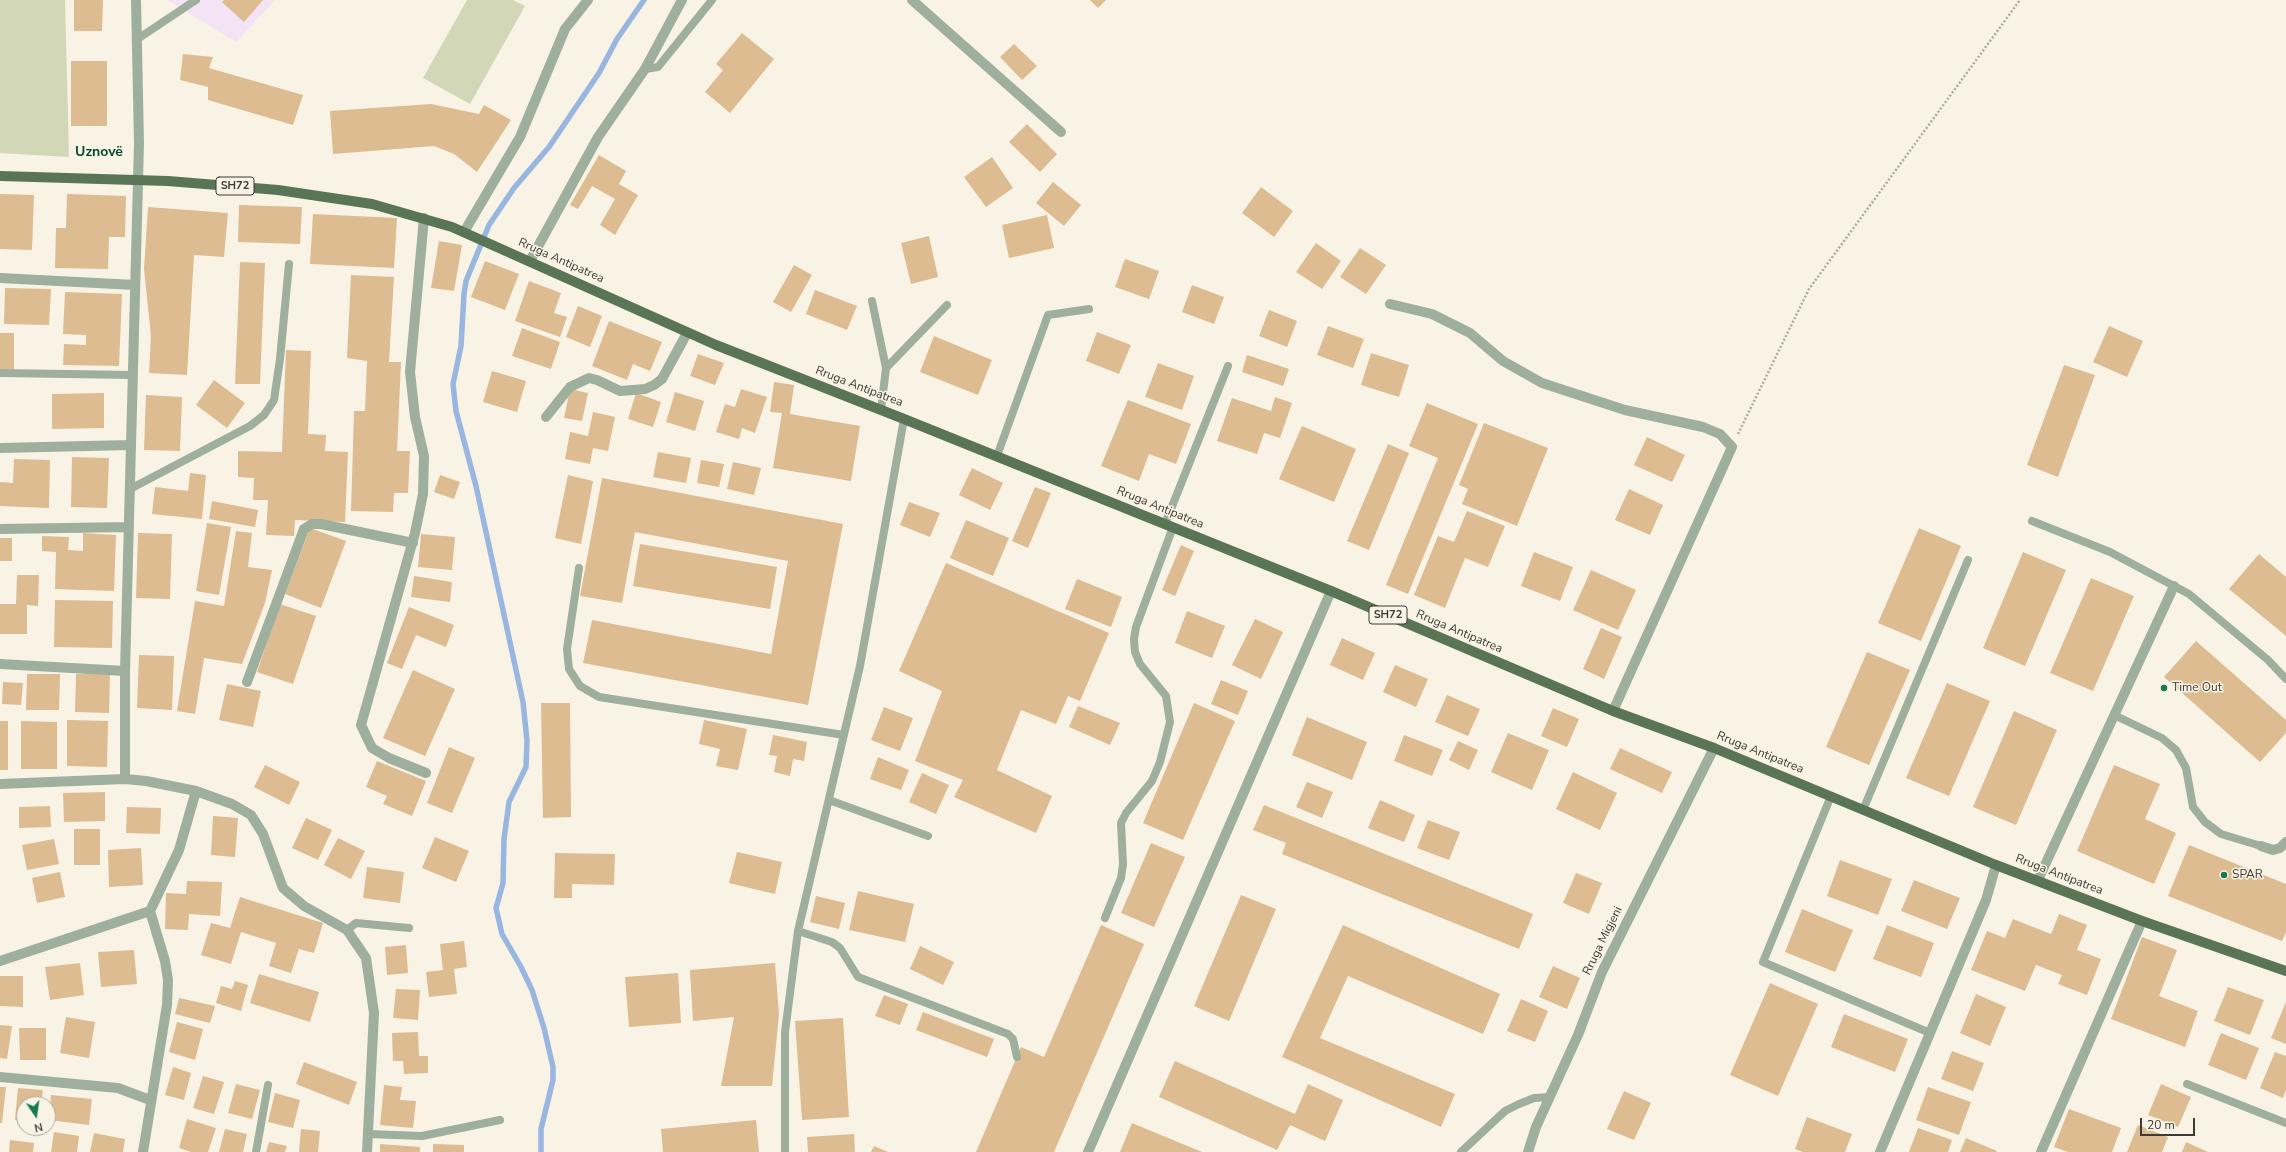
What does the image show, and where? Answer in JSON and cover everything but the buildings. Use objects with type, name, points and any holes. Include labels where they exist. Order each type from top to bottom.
[{"type":"main road","name":"Rruga Antipatrea","points":[[0,176],[138,180],[271,189],[332,196],[424,218],[464,232],[474,238],[530,261],[687,333],[904,418],[1331,591],[1614,711],[1714,748],[1996,865],[2142,921],[2286,971]]},
{"type":"street","points":[[125,779],[125,671],[138,180],[136,0]]},
{"type":"street","points":[[464,232],[520,137],[565,30],[588,0]]},
{"type":"street","points":[[530,261],[598,137],[645,69],[682,0]]},
{"type":"street","points":[[912,0],[1061,132]]},
{"type":"street","points":[[424,218],[410,372],[415,417],[424,456],[423,494],[413,543],[361,726],[372,748],[389,758],[426,772]]},
{"type":"street","points":[[0,278],[135,285]]},
{"type":"street","points":[[1390,304],[1432,314],[1470,333],[1503,361],[1542,383],[1625,410],[1703,427],[1720,434],[1732,446],[1614,711]]},
{"type":"street","points":[[546,417],[570,387],[589,378],[597,380],[620,391],[645,389],[654,386],[662,379],[687,333]]},
{"type":"street","points":[[0,448],[131,445]]},
{"type":"street","points":[[247,682],[304,528],[312,524],[321,524],[413,543]]},
{"type":"street","points":[[0,529],[129,527]]},
{"type":"street","points":[[2038,880],[2174,586]]},
{"type":"street","points":[[1088,1152],[1331,591]]},
{"type":"street","points":[[0,664],[125,671]]},
{"type":"street","name":"Rruga Migjeni","points":[[1528,1152],[1532,1138],[1578,1035],[1602,972],[1714,748]]},
{"type":"street","points":[[0,784],[125,779],[146,781],[196,791],[232,804],[251,815],[263,834],[283,888],[304,906],[347,930],[366,958],[371,983],[374,1013],[367,1152]]},
{"type":"street","points":[[143,1152],[166,1005],[168,980],[165,961],[150,912],[179,850],[196,791]]},
{"type":"street","points":[[2261,846],[2273,850],[2280,848],[2286,842]]},
{"type":"street","points":[[1880,1152],[1986,900],[1996,865]]},
{"type":"street","points":[[0,961],[150,912]]},
{"type":"street","points":[[2041,1152],[2142,921]]},
{"type":"street","points":[[0,1077],[118,1088],[150,1100]]},
{"type":"lane","points":[[136,40],[196,0]]},
{"type":"lane","points":[[645,69],[658,67],[712,0]]},
{"type":"lane","points":[[130,490],[250,426],[264,415],[274,400],[280,359],[289,264]]},
{"type":"lane","points":[[872,301],[886,368],[881,410]]},
{"type":"lane","points":[[886,368],[947,305]]},
{"type":"lane","points":[[997,456],[1048,315],[1089,309]]},
{"type":"lane","points":[[1105,918],[1121,878],[1123,864],[1121,823],[1126,813],[1152,781],[1160,762],[1170,722],[1166,696],[1140,664],[1135,652],[1134,639],[1136,627],[1169,526],[1228,366]]},
{"type":"lane","points":[[0,373],[133,375]]},
{"type":"lane","points":[[785,1152],[785,1032],[798,931],[860,666],[904,418]]},
{"type":"lane","points":[[2032,521],[2110,552],[2189,594],[2268,660],[2286,679]]},
{"type":"lane","points":[[1863,810],[1968,560]]},
{"type":"lane","points":[[579,568],[567,649],[569,669],[580,686],[599,697],[844,734]]},
{"type":"lane","points":[[2114,715],[2162,738],[2176,750],[2186,768],[2193,806],[2205,822],[2221,834],[2261,846]]},
{"type":"lane","points":[[1831,796],[1763,962],[1930,1033]]},
{"type":"lane","points":[[829,800],[928,836]]},
{"type":"lane","points":[[347,930],[356,923],[409,928]]},
{"type":"lane","points":[[798,931],[832,942],[840,948],[858,977],[1008,1034],[1013,1039],[1017,1057]]},
{"type":"lane","points":[[2187,1084],[2286,1123]]},
{"type":"lane","points":[[256,1152],[268,1085]]},
{"type":"lane","points":[[1461,1152],[1505,1111],[1529,1100],[1550,1097]]},
{"type":"lane","points":[[368,1134],[422,1136],[500,1120]]},
{"type":"path","points":[[1732,446],[1809,289],[2020,0]]},
{"type":"shaded area","points":[[167,0],[275,0],[236,42]]},
{"type":"green space","points":[[0,0],[65,0],[69,157],[0,153]]},
{"type":"green space","points":[[467,0],[513,0],[525,6],[470,104],[423,78]]},
{"type":"waterway","points":[[541,1152],[541,1129],[553,1080],[553,1067],[544,1028],[532,990],[502,934],[496,908],[503,883],[504,839],[509,802],[526,767],[527,741],[523,702],[476,486],[456,411],[453,384],[461,346],[466,281],[489,225],[514,188],[549,147],[599,73],[617,39],[644,0]]},
{"type":"place","name":"Time Out","points":[[2164,688]]},
{"type":"place","name":"SPAR","points":[[2224,875]]},
{"type":"district","name":"Uznovë","points":[[99,153]]}]
